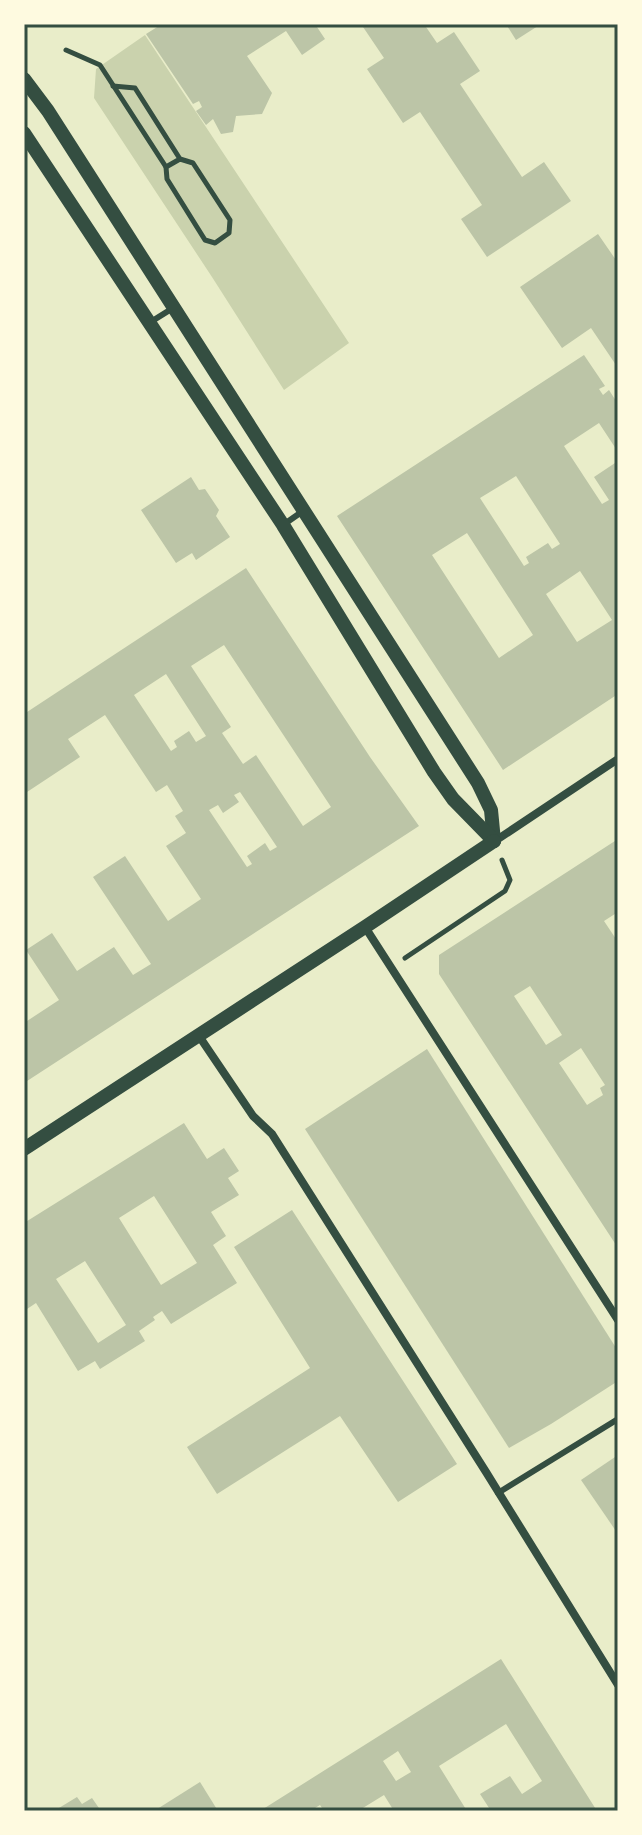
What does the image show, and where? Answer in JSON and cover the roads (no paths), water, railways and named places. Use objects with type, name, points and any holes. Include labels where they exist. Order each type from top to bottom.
[{"type":"street","points":[[24,79],[48,111],[478,783],[491,810],[494,841]]},
{"type":"street","points":[[24,133],[283,525],[434,772],[453,799],[494,841]]},
{"type":"street","points":[[24,1149],[618,759]]},
{"type":"street","points":[[365,927],[617,1315]]},
{"type":"street","points":[[199,1036],[253,1116],[272,1134],[618,1685]]},
{"type":"lane","points":[[149,323],[174,308]]},
{"type":"lane","points":[[283,525],[303,511]]},
{"type":"lane","points":[[498,1493],[618,1419]]}]
